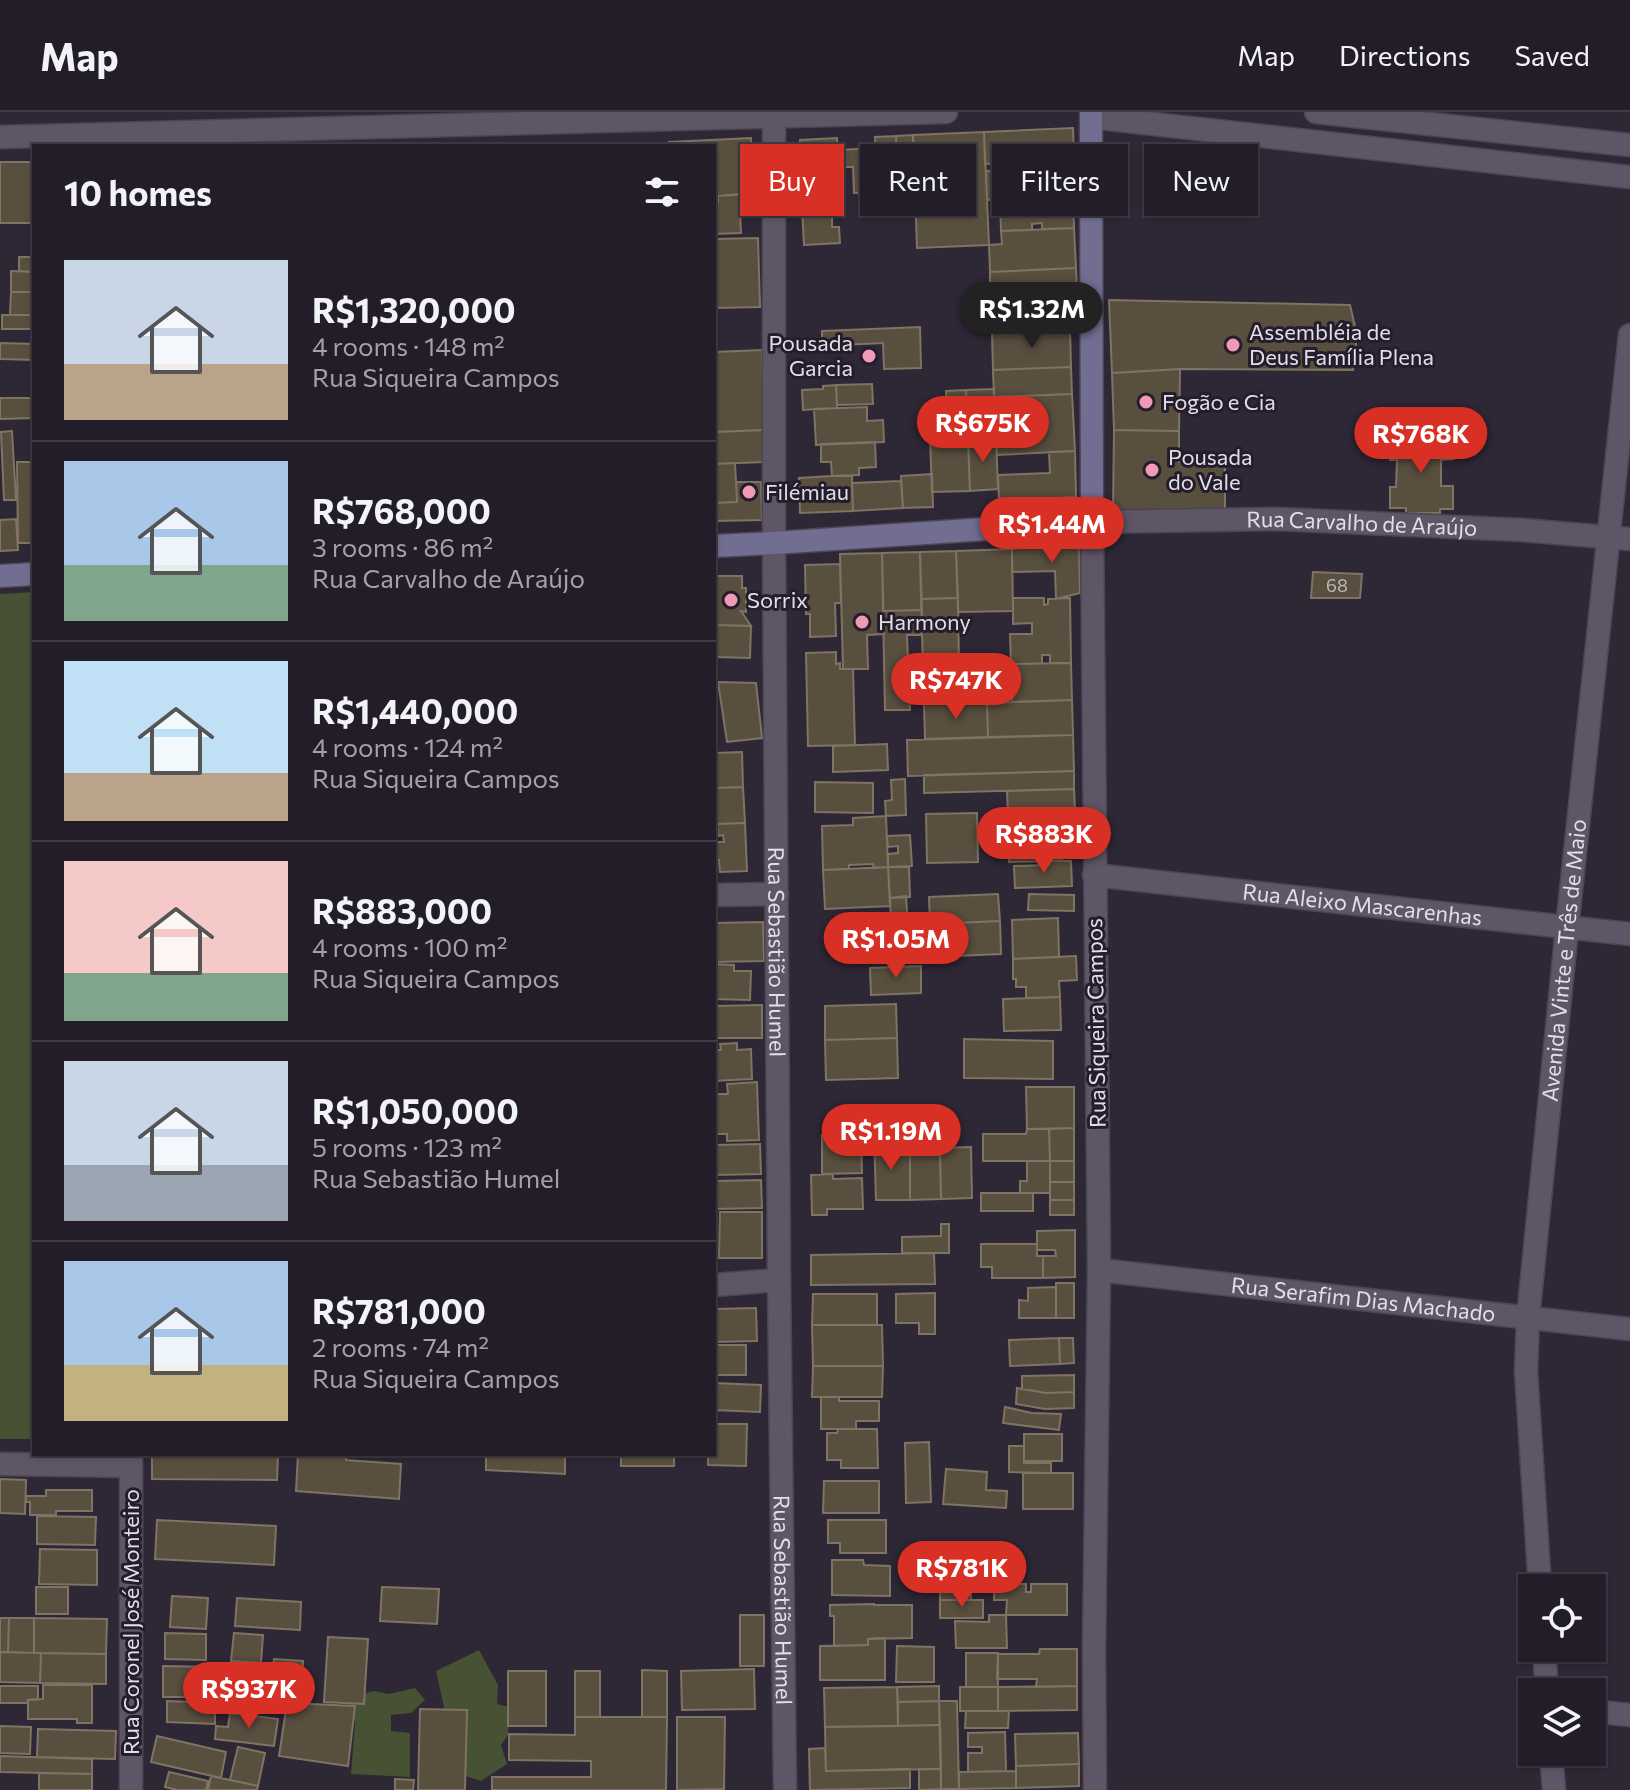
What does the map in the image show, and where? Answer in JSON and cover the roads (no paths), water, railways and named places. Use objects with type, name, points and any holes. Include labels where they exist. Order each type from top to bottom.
[{"type":"main road","name":"Rua Siqueira Campos","points":[[1088,114],[1092,522]]},
{"type":"main road","points":[[716,546],[1092,522]]},
{"type":"main road","points":[[0,576],[32,574]]},
{"type":"street","points":[[0,137],[133,130],[946,112]]},
{"type":"street","points":[[1316,112],[1630,145]]},
{"type":"street","points":[[1088,114],[1630,177]]},
{"type":"street","name":"Rua Sebastião Humel","points":[[774,115],[774,543],[785,1790]]},
{"type":"street","name":"Avenida Vinte e Três de Maio","points":[[1539,1574],[1526,1371],[1528,1318],[1567,928],[1619,538],[1630,335]]},
{"type":"street","name":"Rua Carvalho de Araújo","points":[[1092,522],[1294,519],[1619,538]]},
{"type":"street","name":"Rua Siqueira Campos","points":[[1092,522],[1099,1270],[1095,1790]]},
{"type":"street","name":"Rua Aleixo Mascarenhas","points":[[1094,875],[1630,934]]},
{"type":"street","points":[[716,895],[777,894]]},
{"type":"street","name":"Rua Serafim Dias Machado","points":[[1099,1270],[1630,1329]]},
{"type":"street","points":[[716,1285],[779,1280]]},
{"type":"street","points":[[0,1464],[131,1460]]},
{"type":"street","name":"Rua Coronel José Monteiro","points":[[131,1460],[131,1790]]},
{"type":"street","points":[[1606,1712],[1630,1715]]},
{"type":"street","points":[[1552,1766],[1554,1790]]},
{"type":"place","name":"Assembléia de Deus Família Plena","points":[[1233,345]]},
{"type":"place","name":"Pousada Garcia","points":[[869,356]]},
{"type":"place","name":"Fogão e Cia","points":[[1146,402]]},
{"type":"place","name":"Pousada do Vale","points":[[1152,470]]},
{"type":"place","name":"Filémiau","points":[[749,492]]},
{"type":"place","name":"Sorrix","points":[[731,600]]},
{"type":"place","name":"Harmony","points":[[862,622]]}]
